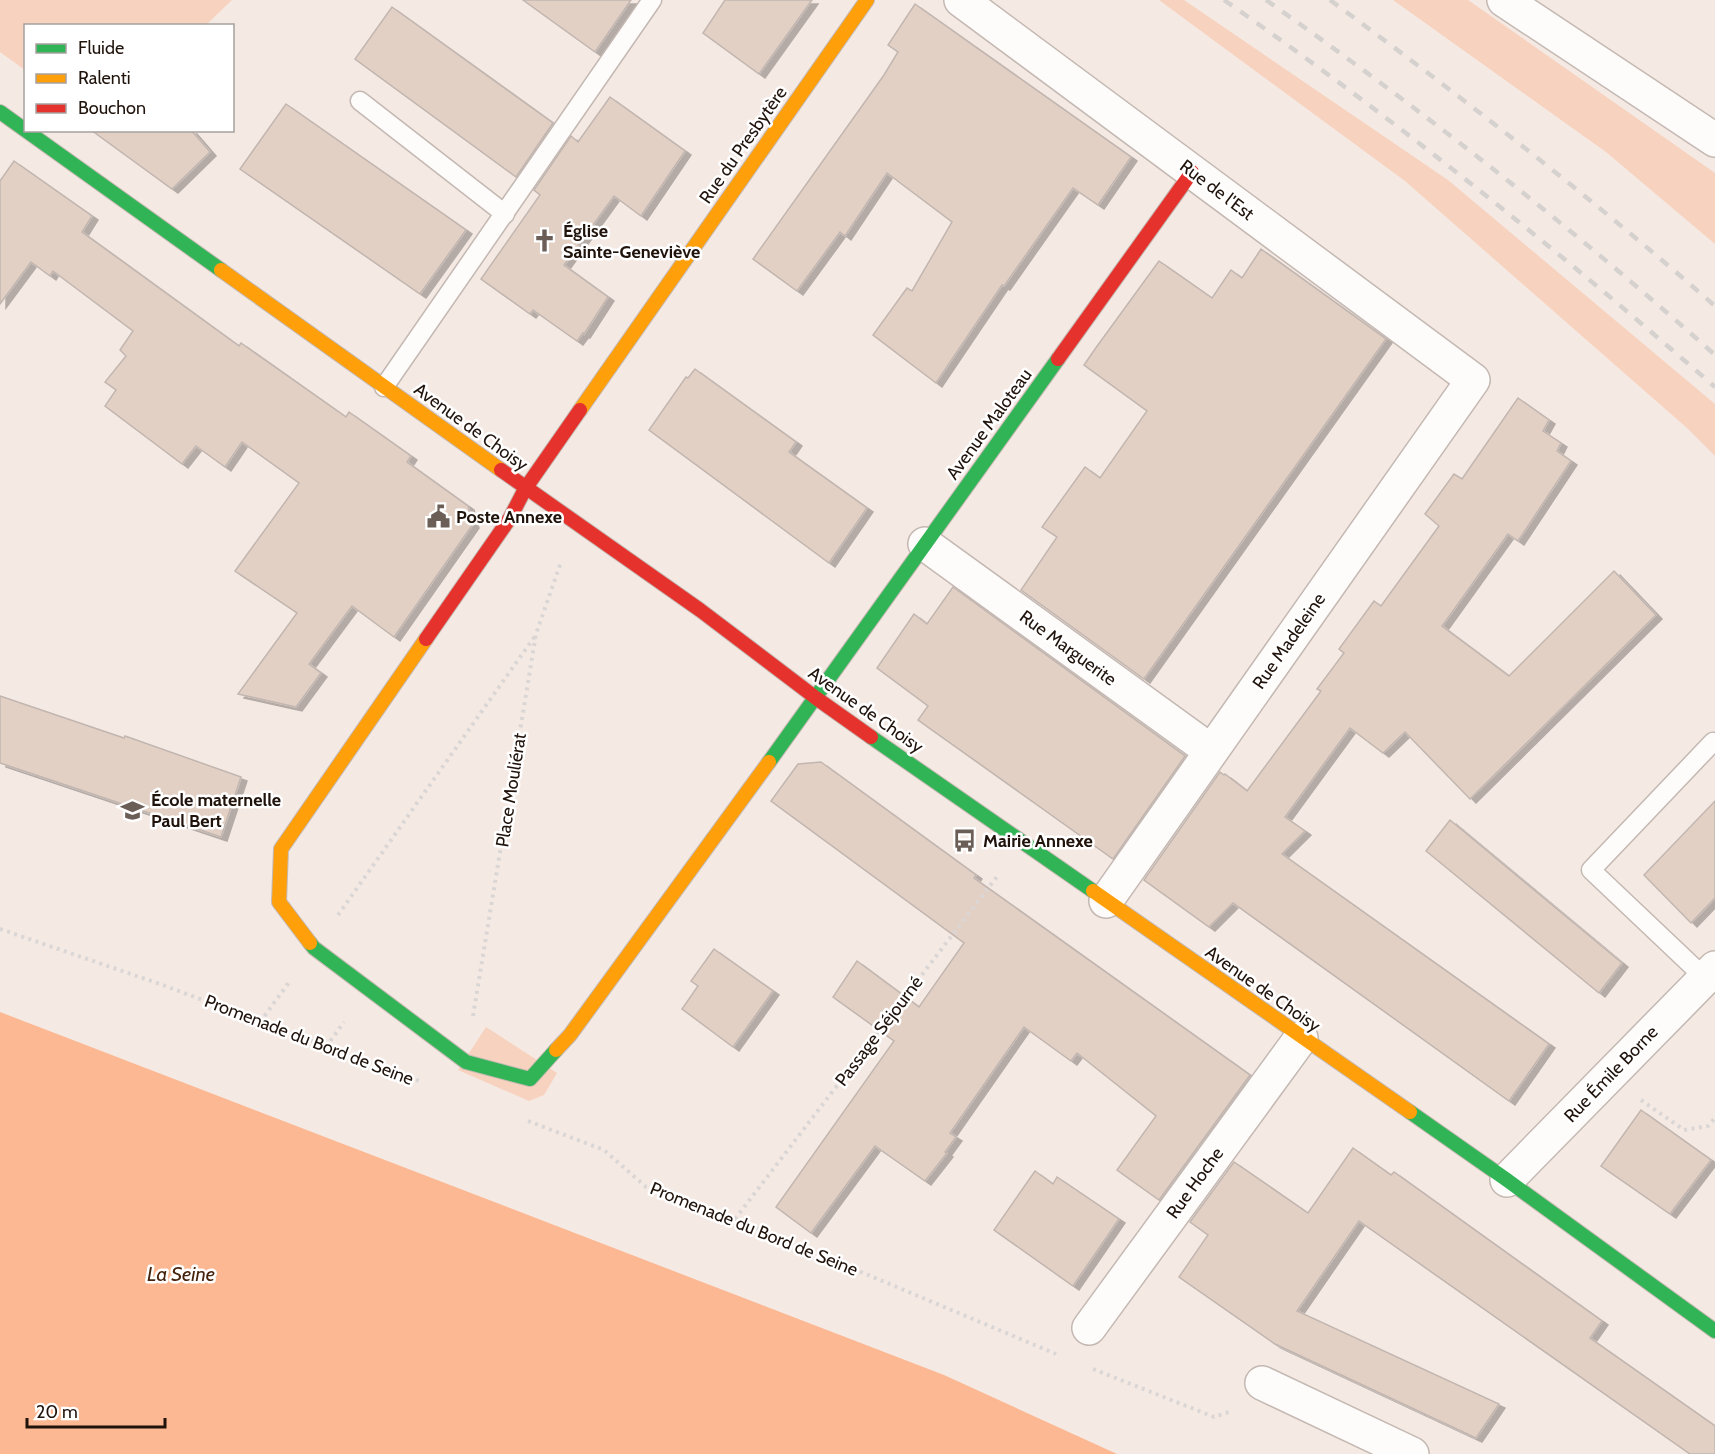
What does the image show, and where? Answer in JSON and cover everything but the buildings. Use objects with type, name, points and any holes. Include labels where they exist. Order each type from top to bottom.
[{"type":"street","name":"Rue du Presbytère","points":[[466,1062],[314,948],[279,902],[281,849],[510,518],[525,489],[867,0]]},
{"type":"street","name":"Rue de l'Est","points":[[961,0],[1473,380]]},
{"type":"street","points":[[1504,0],[1715,140]]},
{"type":"street","name":"Avenue de Choisy","points":[[0,112],[24,129]]},
{"type":"street","name":"Avenue de Choisy","points":[[28,132],[525,489],[700,610],[816,698],[1300,1038],[1507,1180],[1715,1331]]},
{"type":"street","name":"Avenue Maloteau","points":[[466,1062],[530,1079],[570,1035],[816,698],[1191,172]]},
{"type":"street","name":"Rue Madeleine","points":[[1106,901],[1473,380]]},
{"type":"street","name":"Rue Marguerite","points":[[925,544],[1211,752]]},
{"type":"street","name":"Rue Émile Borne","points":[[1507,1180],[1710,973]]},
{"type":"street","name":"Rue Hoche","points":[[1089,1328],[1300,1038]]},
{"type":"street","points":[[1267,1386],[1412,1454]]},
{"type":"lane","points":[[384,387],[652,0]]},
{"type":"lane","points":[[360,101],[505,214]]},
{"type":"lane","points":[[1710,973],[1591,870],[1713,742],[1715,743]]},
{"type":"path","name":"Place Mouliérat","points":[[466,1062],[536,634],[566,548],[580,527]]},
{"type":"path","points":[[260,1022],[536,634]]},
{"type":"path","name":"Passage Séjourné","points":[[735,1219],[1023,842]]},
{"type":"path","name":"Promenade du Bord de Seine","points":[[0,929],[160,984],[426,1084]]},
{"type":"path","points":[[1608,1077],[1684,1130],[1707,1126],[1715,1118]]},
{"type":"path","name":"Promenade du Bord de Seine","points":[[526,1121],[604,1150],[646,1187],[735,1219],[1061,1357]]},
{"type":"path","points":[[1085,1366],[1214,1417],[1229,1413],[1267,1386]]},
{"type":"shaded area","points":[[0,0],[232,0],[207,24],[24,24],[24,69],[0,52]]},
{"type":"shaded area","points":[[1159,0],[1184,0],[1448,180],[1715,404],[1715,456],[1687,428],[1405,181]]},
{"type":"shaded area","points":[[1393,0],[1468,0],[1715,173],[1715,244],[1606,152]]},
{"type":"shaded area","points":[[486,1027],[557,1073],[544,1095],[529,1101],[458,1070]]},
{"type":"water","name":"La Seine","points":[[0,1012],[944,1375],[1117,1454],[0,1454]]},
{"type":"railway","points":[[1224,0],[1351,91],[1475,187],[1596,285],[1715,387]]},
{"type":"railway","points":[[1266,0],[1382,84],[1496,171],[1607,261],[1715,355]]},
{"type":"railway","points":[[1330,0],[1526,149],[1622,226],[1715,306]]},
{"type":"traffic: fast","points":[[0,112],[24,129]]},
{"type":"traffic: fast","points":[[28,132],[221,270]]},
{"type":"traffic: fast","points":[[769,762],[1058,359]]},
{"type":"traffic: fast","points":[[871,737],[1093,891]]},
{"type":"traffic: fast","points":[[310,943],[466,1062],[530,1079],[556,1050]]},
{"type":"traffic: fast","points":[[1410,1112],[1715,1331]]},
{"type":"traffic: slow","points":[[580,410],[867,0]]},
{"type":"traffic: slow","points":[[221,270],[501,470]]},
{"type":"traffic: slow","points":[[310,943],[279,902],[281,849],[426,639]]},
{"type":"traffic: slow","points":[[556,1050],[570,1035],[769,762]]},
{"type":"traffic: slow","points":[[1093,891],[1410,1112]]},
{"type":"traffic: jam","points":[[1058,359],[1192,172]]},
{"type":"traffic: jam","points":[[426,639],[510,518],[525,489],[580,410]]},
{"type":"traffic: jam","points":[[501,470],[700,610],[871,737]]},
{"type":"place","name":"Église Sainte-Geneviève","points":[[545,241]]},
{"type":"place","name":"Poste Annexe","points":[[438,517]]},
{"type":"place","name":"École maternelle Paul Bert","points":[[133,810]]},
{"type":"place","name":"Mairie Annexe","points":[[965,841]]}]
